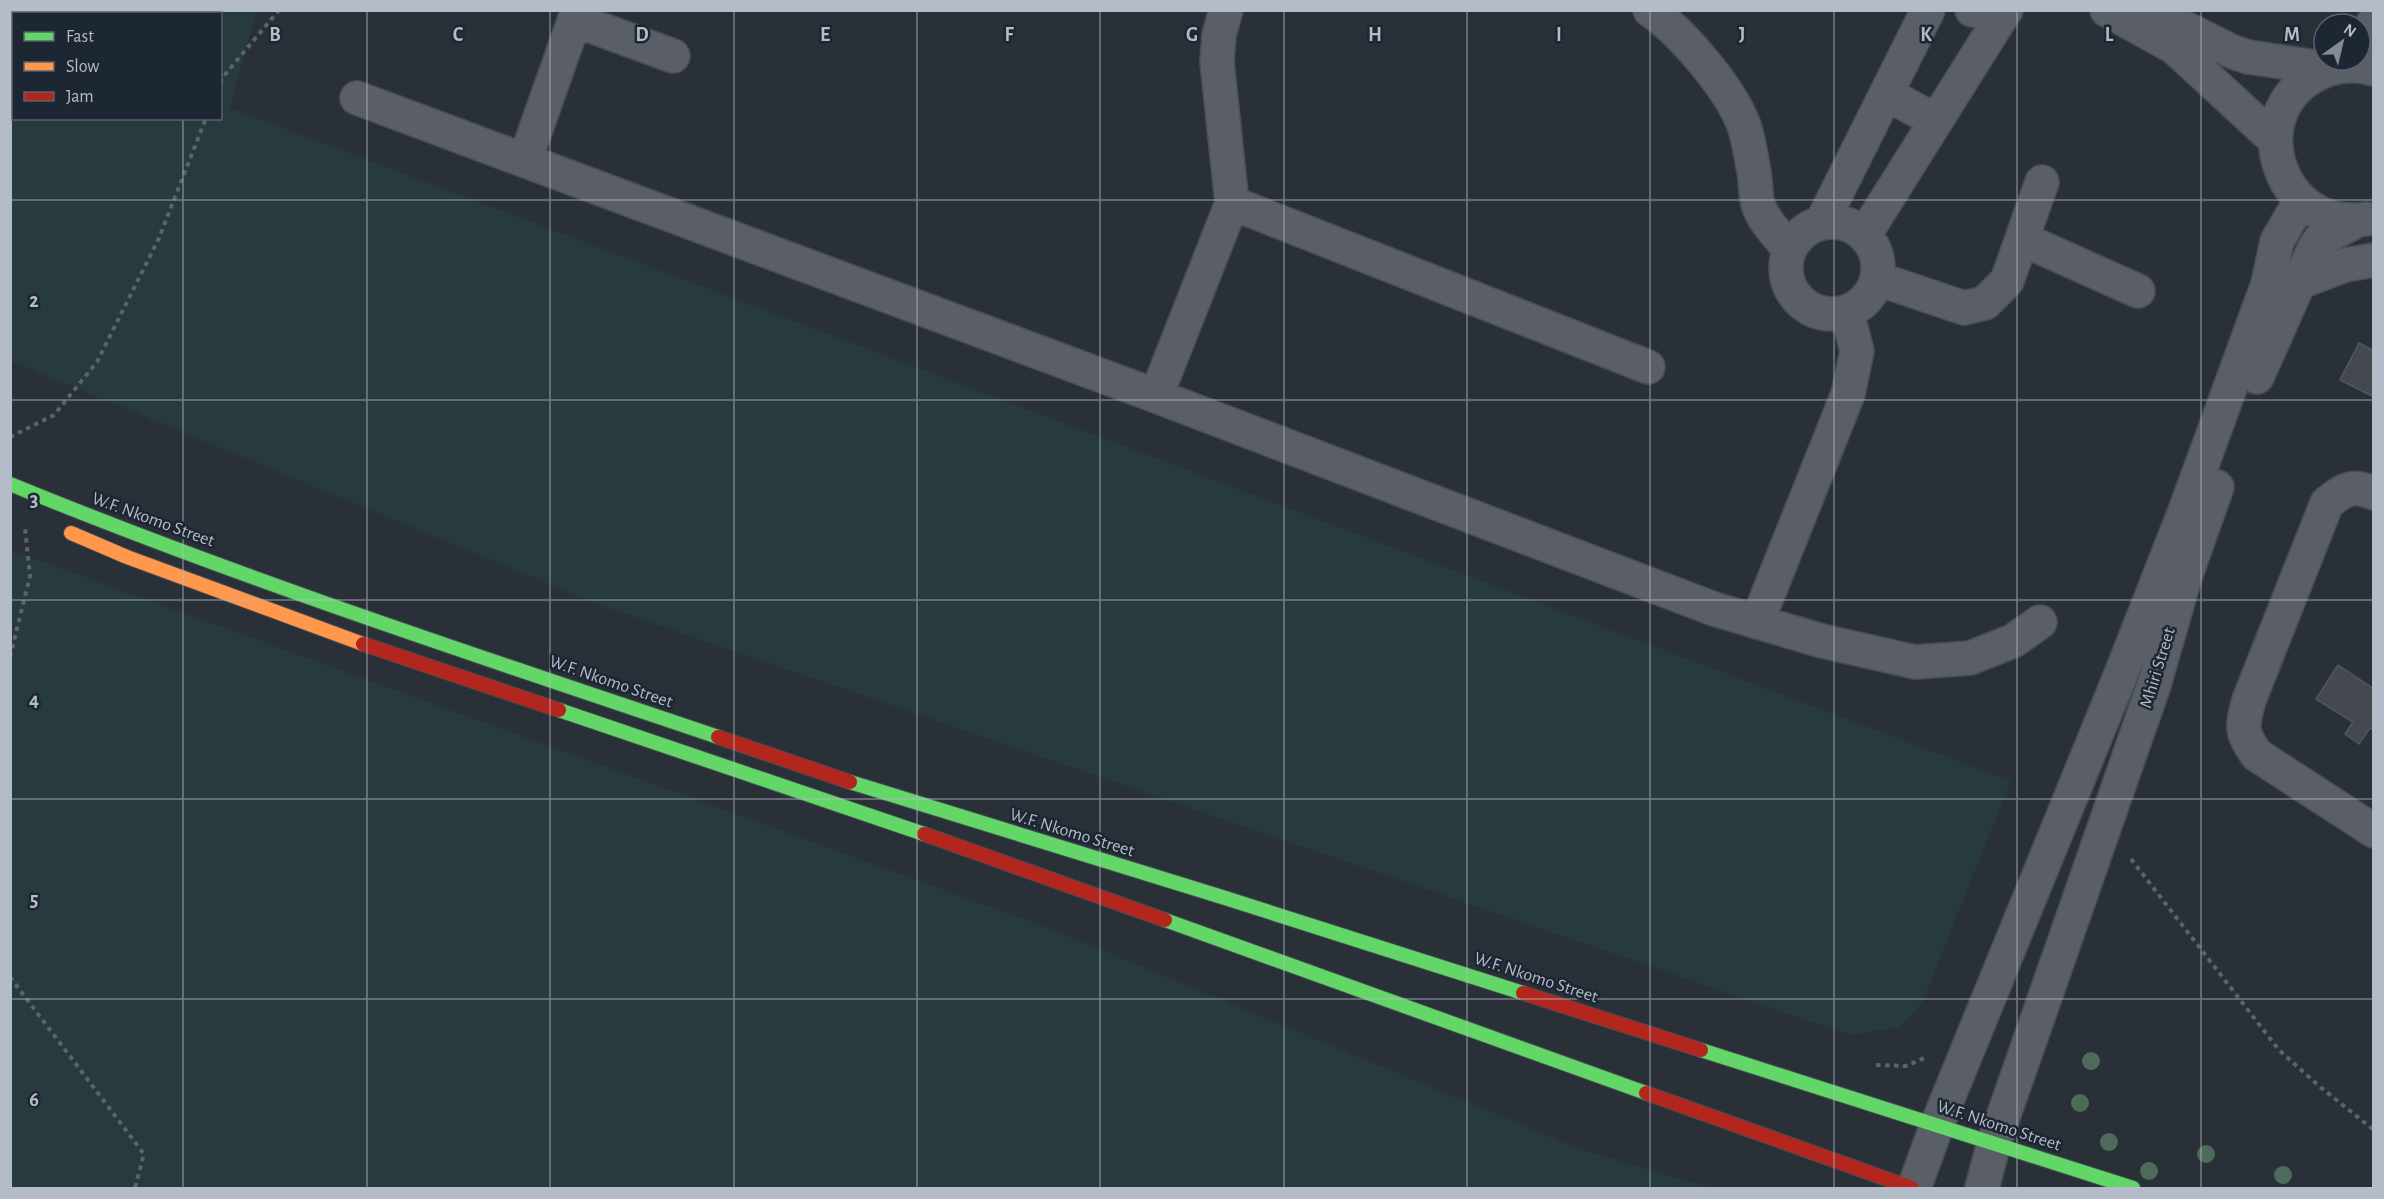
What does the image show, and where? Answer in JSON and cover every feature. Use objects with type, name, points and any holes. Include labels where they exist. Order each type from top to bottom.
[{"type":"main road","name":"W.F. Nkomo Street","points":[[10,484],[112,526],[502,664],[869,789],[1222,897],[2133,1188]]},
{"type":"main road","points":[[23,513],[127,557],[340,636],[974,851],[1913,1188]]},
{"type":"street","points":[[1156,396],[1232,203],[1217,62],[1219,35],[1226,10]]},
{"type":"street","points":[[1650,10],[1661,18],[1698,56],[1726,92],[1745,129],[1758,205],[1789,249]]},
{"type":"street","points":[[1822,222],[1928,10]]},
{"type":"street","points":[[1972,10],[1990,14],[2006,11]]},
{"type":"street","points":[[2107,10],[2174,47],[2274,139]]},
{"type":"street","points":[[2150,10],[2232,52],[2248,57],[2312,59]]},
{"type":"street","points":[[1864,234],[2006,11]]},
{"type":"street","points":[[525,160],[577,15],[673,56]]},
{"type":"street","points":[[2323,72],[2315,75],[2290,95],[2282,108],[2274,139],[2277,162],[2286,183],[2301,200],[2318,212],[2337,219],[2369,218]]},
{"type":"street","points":[[1887,94],[1936,121]]},
{"type":"street","points":[[357,98],[1156,396],[1714,609],[1822,641],[1915,662],[1970,658],[2013,641],[2040,622]]},
{"type":"street","points":[[1878,279],[1964,309],[1985,303],[2007,281],[2042,182]]},
{"type":"street","name":"Mhiri Street","points":[[1913,1188],[2185,511],[2268,284],[2277,241],[2301,200]]},
{"type":"street","points":[[1232,203],[1648,367]]},
{"type":"street","name":"Mhiri Street","points":[[1982,1188],[1994,1143],[2154,685],[2185,577],[2262,364],[2320,240],[2369,218]]},
{"type":"street","points":[[1837,221],[1851,226],[1864,234],[1874,247],[1879,263],[1878,279],[1872,293],[1861,305],[1847,312],[1815,311],[1802,303],[1793,292],[1787,279],[1786,264],[1789,249],[1797,237],[1808,228],[1822,222],[1837,221]]},
{"type":"street","points":[[2022,239],[2139,291]]},
{"type":"street","points":[[2298,283],[2345,265],[2373,260]]},
{"type":"street","points":[[1758,622],[1848,394],[1857,351],[1847,312]]},
{"type":"street","points":[[2373,493],[2358,487],[2341,492],[2327,503],[2249,700],[2242,729],[2246,740],[2257,755],[2373,831]]},
{"type":"path","points":[[222,80],[279,10]]},
{"type":"path","points":[[10,437],[54,415],[96,362],[159,238],[205,120]]},
{"type":"path","points":[[10,657],[30,576],[23,513]]},
{"type":"path","points":[[2105,826],[2279,1050],[2373,1130]]},
{"type":"path","points":[[10,976],[144,1154],[135,1188]]},
{"type":"path","points":[[1858,1099],[1862,1065],[1905,1066],[1940,1051],[1964,1059]]},
{"type":"green space","points":[[11,10],[256,11],[230,108],[2011,781],[1922,1003],[1900,1027],[1850,1035],[600,605],[11,361]]},
{"type":"green space","points":[[11,550],[1054,930],[1580,1149],[1711,1188],[11,1188]]},
{"type":"building","points":[[2359,343],[2374,351],[2374,397],[2340,380]]},
{"type":"building","points":[[2338,665],[2374,689],[2374,731],[2370,728],[2359,744],[2345,734],[2353,722],[2316,699]]},
{"type":"traffic: fast","points":[[10,484],[273,585],[718,737]]},
{"type":"traffic: fast","points":[[559,710],[924,834]]},
{"type":"traffic: fast","points":[[850,782],[1523,993]]},
{"type":"traffic: fast","points":[[1165,920],[1646,1093]]},
{"type":"traffic: fast","points":[[1701,1050],[2133,1188]]},
{"type":"traffic: slow","points":[[71,533],[127,557],[363,644]]},
{"type":"traffic: jam","points":[[363,644],[559,710]]},
{"type":"traffic: jam","points":[[718,737],[850,782]]},
{"type":"traffic: jam","points":[[924,834],[1165,920]]},
{"type":"traffic: jam","points":[[1523,993],[1701,1050]]},
{"type":"traffic: jam","points":[[1646,1093],[1912,1188]]}]
